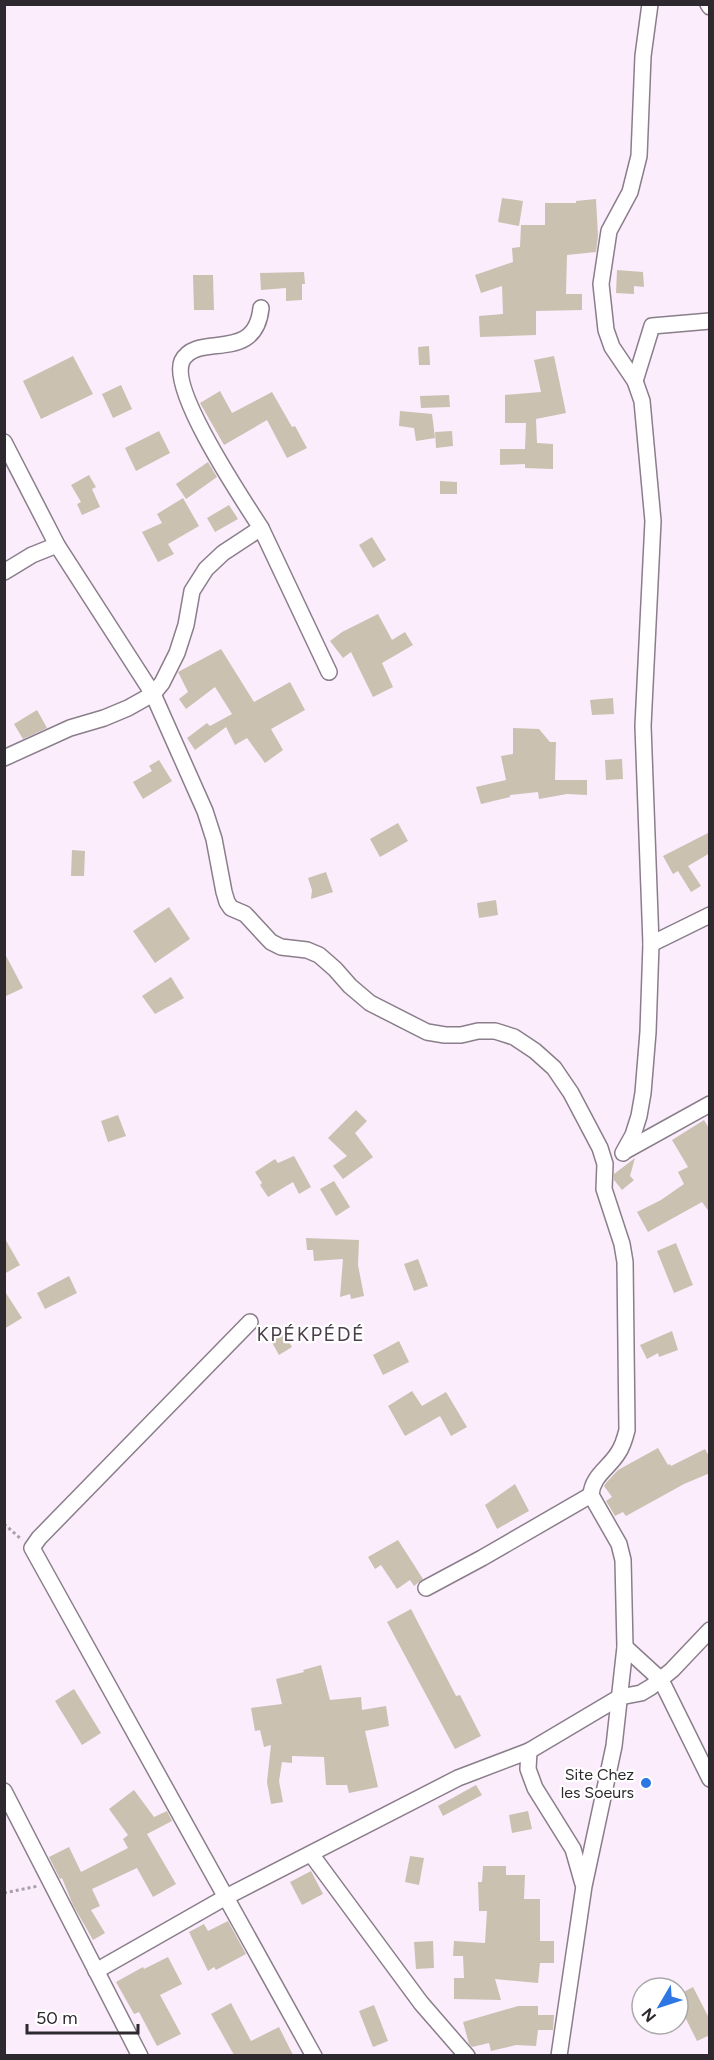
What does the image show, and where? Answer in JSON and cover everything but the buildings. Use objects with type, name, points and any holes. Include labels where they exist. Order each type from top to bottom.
[{"type":"street","points":[[623,1153],[633,1136],[643,1093],[651,944],[643,726],[653,521],[642,401],[635,381],[612,346],[606,330],[601,284],[609,231],[630,192],[639,156],[643,56],[650,4]]},
{"type":"street","points":[[261,308],[260,320],[247,336],[238,342],[194,348],[187,353],[181,363],[180,375],[193,411],[226,473],[261,528],[329,672]]},
{"type":"street","points":[[635,381],[652,326],[710,321]]},
{"type":"street","points":[[4,442],[57,545],[153,694],[205,811],[214,839],[224,892],[231,908],[244,914],[271,942],[281,947],[307,950],[319,955],[370,1003],[427,1032],[453,1035],[495,1031],[514,1037],[554,1068],[571,1093],[600,1148],[605,1164],[604,1190],[622,1244],[625,1262],[627,1430],[617,1455],[595,1480],[591,1495],[619,1544],[623,1560],[626,1647],[614,1746],[584,1886],[559,2055]]},
{"type":"street","points":[[4,759],[70,728],[128,708],[153,694],[162,683],[177,653],[186,625],[192,591],[206,569],[223,553],[261,528]]},
{"type":"street","points":[[4,572],[32,555],[57,545]]},
{"type":"street","points":[[651,944],[710,915]]},
{"type":"street","points":[[605,1164],[710,1104]]},
{"type":"street","points":[[250,1322],[100,1478],[50,1526],[32,1548],[314,2055]]},
{"type":"street","points":[[426,1588],[591,1495]]},
{"type":"street","points":[[96,1971],[226,1897],[458,1778],[528,1750],[620,1697],[641,1693],[661,1680],[710,1630]]},
{"type":"street","points":[[626,1647],[661,1680],[710,1779]]},
{"type":"street","points":[[528,1750],[528,1768],[534,1788],[573,1849],[584,1886]]},
{"type":"street","points":[[4,1791],[140,2055]]},
{"type":"street","points":[[311,1854],[421,2003],[467,2055]]},
{"type":"path","points":[[4,1893],[32,1886],[52,1885]]},
{"type":"place","name":"Site Chez les Soeurs","points":[[646,1783]]},
{"type":"district","name":"KPÉKPÉDÉ","points":[[311,1334]]}]
